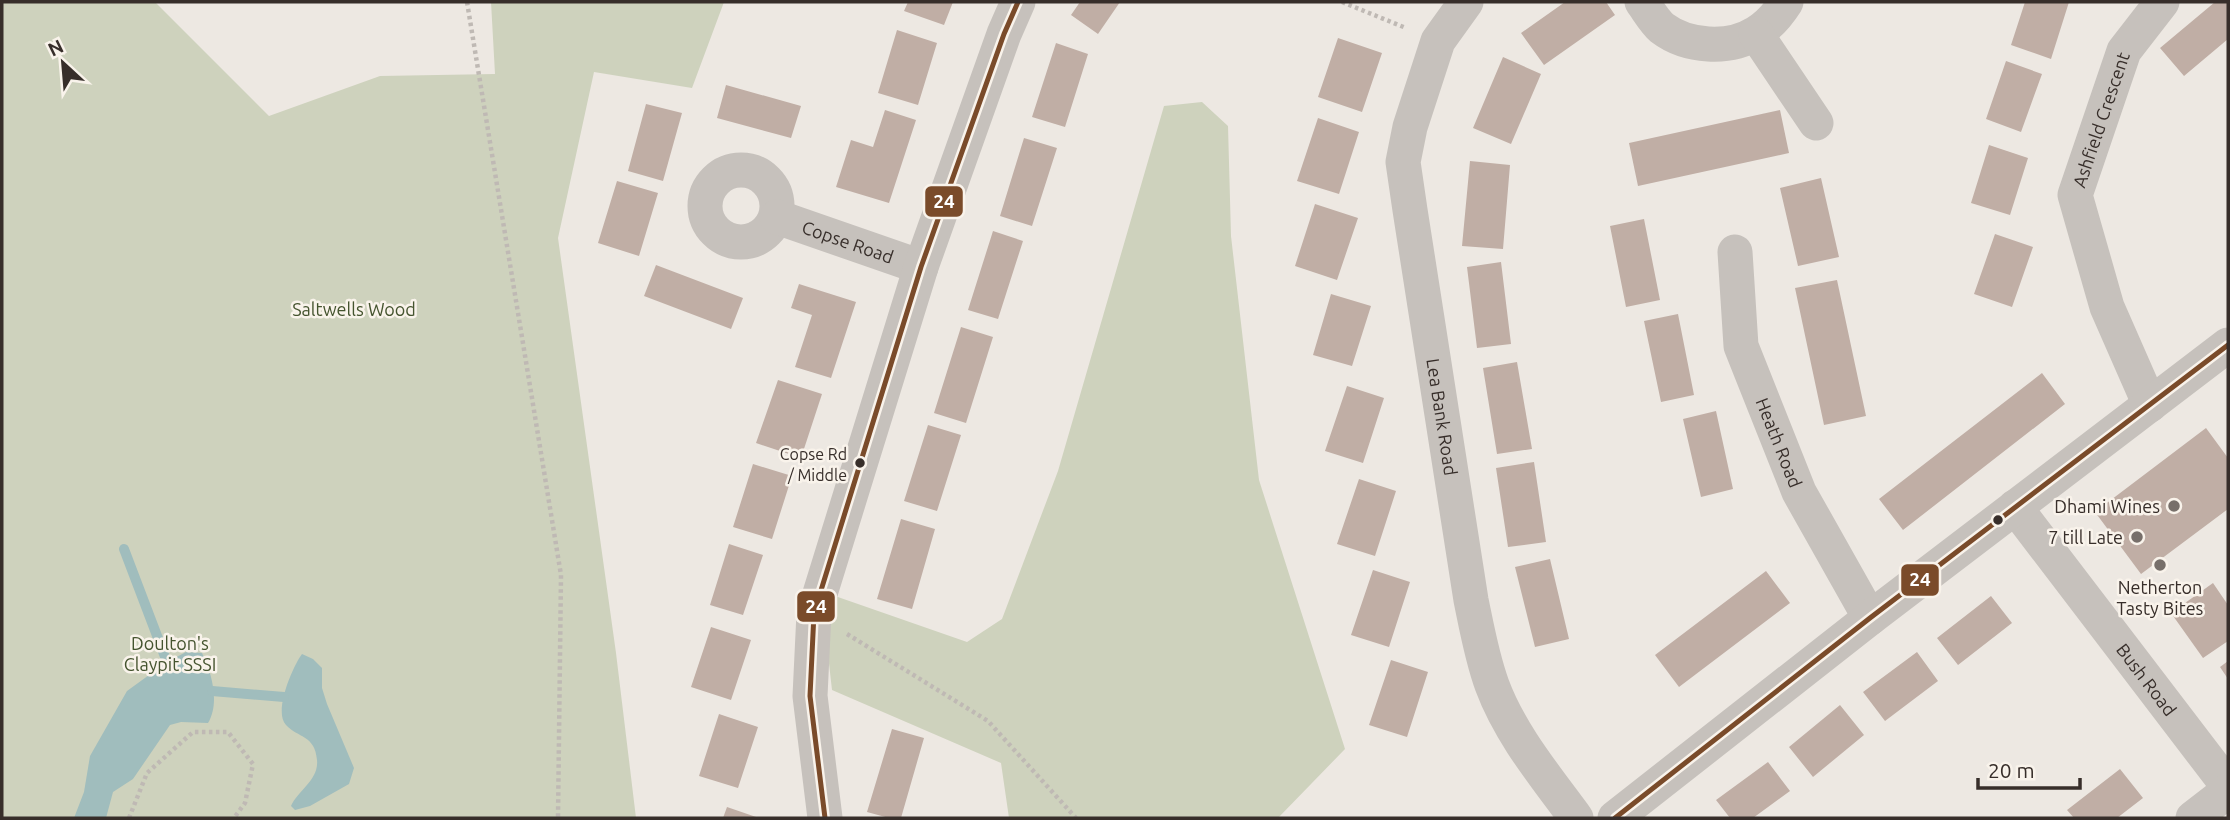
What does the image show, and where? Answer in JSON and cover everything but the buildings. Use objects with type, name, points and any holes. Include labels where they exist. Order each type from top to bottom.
[{"type":"street","points":[[825,818],[810,696],[814,613],[921,267],[1004,34],[1018,2]]},
{"type":"street","name":"Lea Bank Road","points":[[1466,2],[1438,41],[1410,127],[1403,162],[1471,600],[1492,686],[1532,758],[1576,818]]},
{"type":"street","points":[[1642,2],[1661,27],[1686,41],[1721,44],[1756,34],[1786,2]]},
{"type":"street","name":"Ashfield Crescent","points":[[2150,405],[2107,307],[2075,195],[2124,51],[2162,2]]},
{"type":"street","points":[[1756,34],[1816,123]]},
{"type":"street","name":"Copse Road","points":[[776,217],[921,267]]},
{"type":"street","name":"Heath Road","points":[[1735,252],[1741,346],[1799,492],[1870,618]]},
{"type":"street","points":[[1615,818],[1870,618],[2228,345]]},
{"type":"street","name":"Bush Road","points":[[2015,508],[2228,786]]},
{"type":"street","points":[[2193,818],[2228,791]]},
{"type":"path","points":[[467,2],[561,575],[558,818]]},
{"type":"path","points":[[1342,2],[1438,41]]},
{"type":"path","points":[[814,613],[988,722],[1076,818]]},
{"type":"path","points":[[129,818],[147,773],[193,732],[228,732],[253,764],[245,803],[234,818]]},
{"type":"green space","name":"Saltwells Wood","points":[[2,2],[155,2],[269,116],[380,76],[495,74],[491,2],[724,2],[692,88],[594,72],[558,238],[616,653],[636,818],[2,818]]},
{"type":"green space","points":[[1202,102],[1228,126],[1231,236],[1259,480],[1345,749],[1278,818],[1009,818],[1001,763],[832,690],[827,646],[835,596],[967,642],[1002,619],[1058,471],[1164,106]]},
{"type":"water","points":[[186,652],[202,653],[209,670],[214,706],[208,723],[181,722],[170,725],[133,779],[113,792],[106,818],[74,818],[84,792],[90,756],[127,691],[167,662]]},
{"type":"water","points":[[302,654],[313,659],[322,668],[322,688],[327,704],[354,768],[349,784],[310,806],[295,810],[291,806],[317,767],[313,746],[286,725],[283,719],[286,689]]},
{"type":"waterway","points":[[124,549],[167,662]]},
{"type":"waterway","points":[[212,691],[284,697]]},
{"type":"transit line","name":"24","points":[[825,818],[810,696],[814,613],[921,267],[1004,34],[1018,2]]},
{"type":"transit line","name":"24","points":[[1615,818],[1870,618],[2228,345]]},
{"type":"place","name":"Copse Rd / Middle","points":[[860,463]]},
{"type":"place","name":"Dhami Wines","points":[[2174,506]]},
{"type":"place","name":"7 till Late","points":[[2137,537]]},
{"type":"place","name":"Netherton Tasty Bites","points":[[2160,565]]},
{"type":"park label","name":"Doulton's Claypit SSSI","points":[[170,653]]}]
